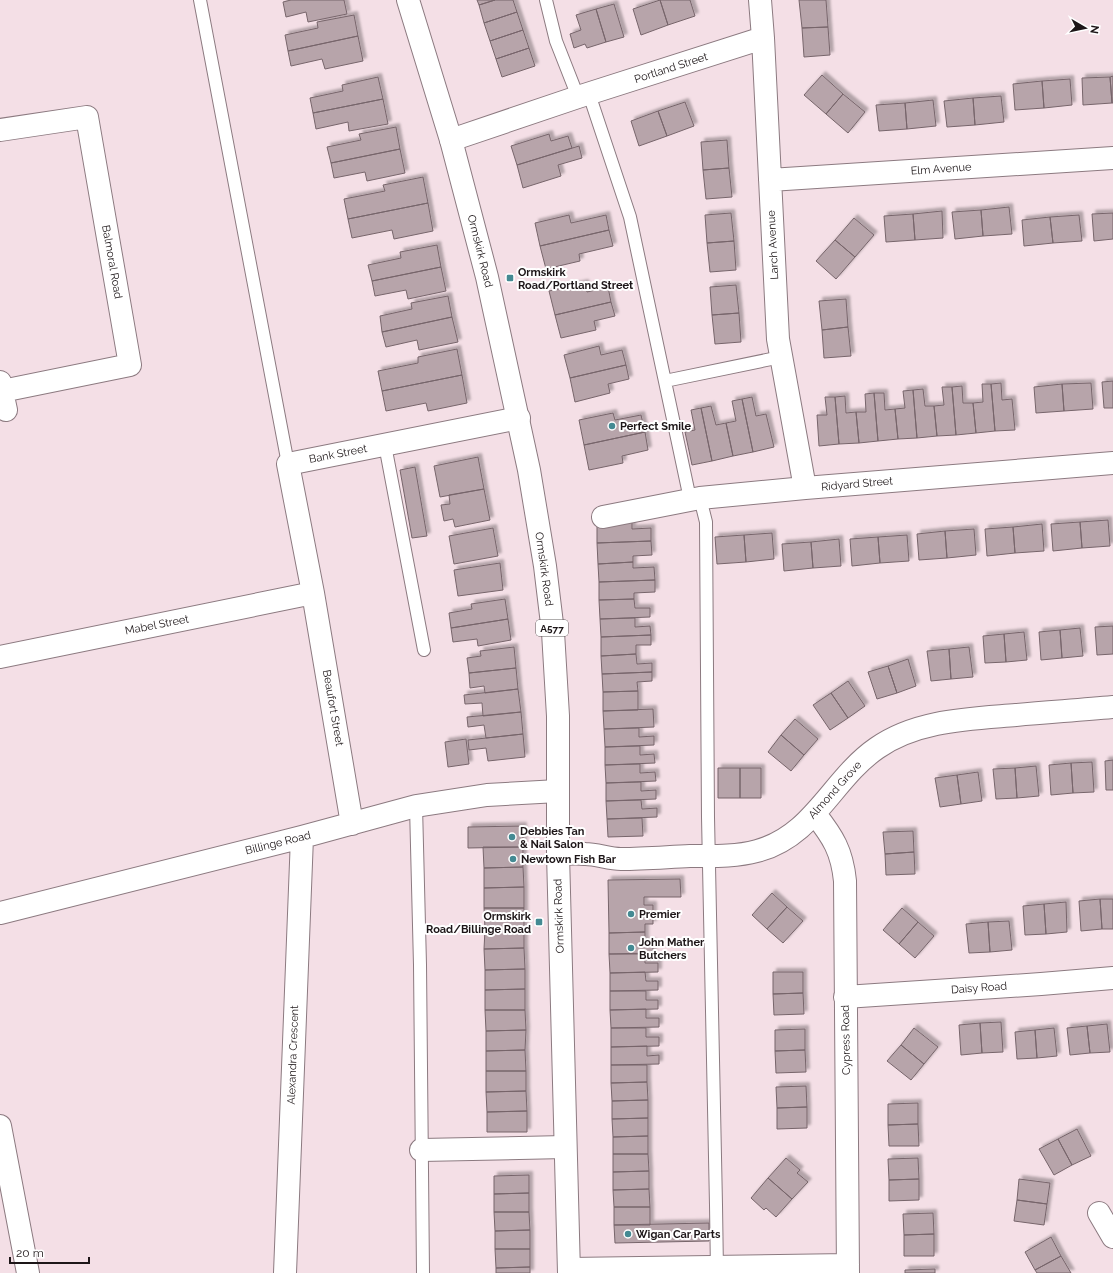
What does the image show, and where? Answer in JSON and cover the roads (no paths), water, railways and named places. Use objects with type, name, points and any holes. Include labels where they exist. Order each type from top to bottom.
[{"type":"main road","name":"Ormskirk Road","points":[[408,0],[451,140],[488,277],[529,470],[545,566],[552,632],[558,716],[558,854],[569,1271]]},
{"type":"main road","name":"Larch Avenue","points":[[760,0],[778,339],[805,488]]},
{"type":"main road","name":"Portland Street","points":[[451,140],[584,95],[763,38]]},
{"type":"main road","name":"Balmoral Road","points":[[0,130],[87,117],[130,365],[2,394]]},
{"type":"main road","name":"Elm Avenue","points":[[770,180],[1113,158]]},
{"type":"main road","name":"Bank Street","points":[[288,464],[518,418]]},
{"type":"main road","name":"Ridyard Street","points":[[603,517],[695,498],[1113,463]]},
{"type":"main road","points":[[288,464],[313,593]]},
{"type":"main road","name":"Mabel Street","points":[[0,657],[313,593]]},
{"type":"main road","name":"Beaufort Street","points":[[313,593],[352,824]]},
{"type":"main road","name":"Almond Grove","points":[[558,854],[585,854],[620,859],[731,855],[756,851],[776,844],[800,829],[816,814],[861,761],[877,748],[916,729],[969,719],[1113,707]]},
{"type":"main road","name":"Billinge Road","points":[[0,913],[302,838],[416,806],[487,795],[558,791]]},
{"type":"main road","name":"Cypress Road","points":[[816,814],[837,846],[842,857],[844,868],[848,1269]]},
{"type":"main road","name":"Alexandra Crescent","points":[[285,1273],[302,838]]},
{"type":"main road","name":"Daisy Road","points":[[845,997],[1033,985],[1113,978]]},
{"type":"main road","points":[[0,1126],[28,1273]]},
{"type":"main road","points":[[421,1150],[566,1147]]},
{"type":"main road","points":[[1099,1212],[1113,1237]]},
{"type":"main road","points":[[569,1271],[848,1269]]},
{"type":"lane","points":[[200,0],[288,464]]},
{"type":"lane","points":[[546,0],[556,41],[584,95],[630,217],[664,381],[695,498],[706,522],[709,856],[717,1270]]},
{"type":"lane","points":[[664,381],[781,357]]},
{"type":"lane","points":[[386,445],[424,650]]},
{"type":"lane","points":[[416,806],[420,965],[423,1273]]},
{"type":"place","name":"Ormskirk Road/Portland Street","points":[[510,278]]},
{"type":"place","name":"Perfect Smile","points":[[612,426]]},
{"type":"place","name":"Debbies Tan & Nail Salon","points":[[512,837]]},
{"type":"place","name":"Newtown Fish Bar","points":[[513,859]]},
{"type":"place","name":"Premier","points":[[631,914]]},
{"type":"place","name":"Ormskirk Road/Billinge Road","points":[[539,922]]},
{"type":"place","name":"John Mather Butchers","points":[[631,948]]},
{"type":"place","name":"Wigan Car Parts","points":[[628,1234]]}]
